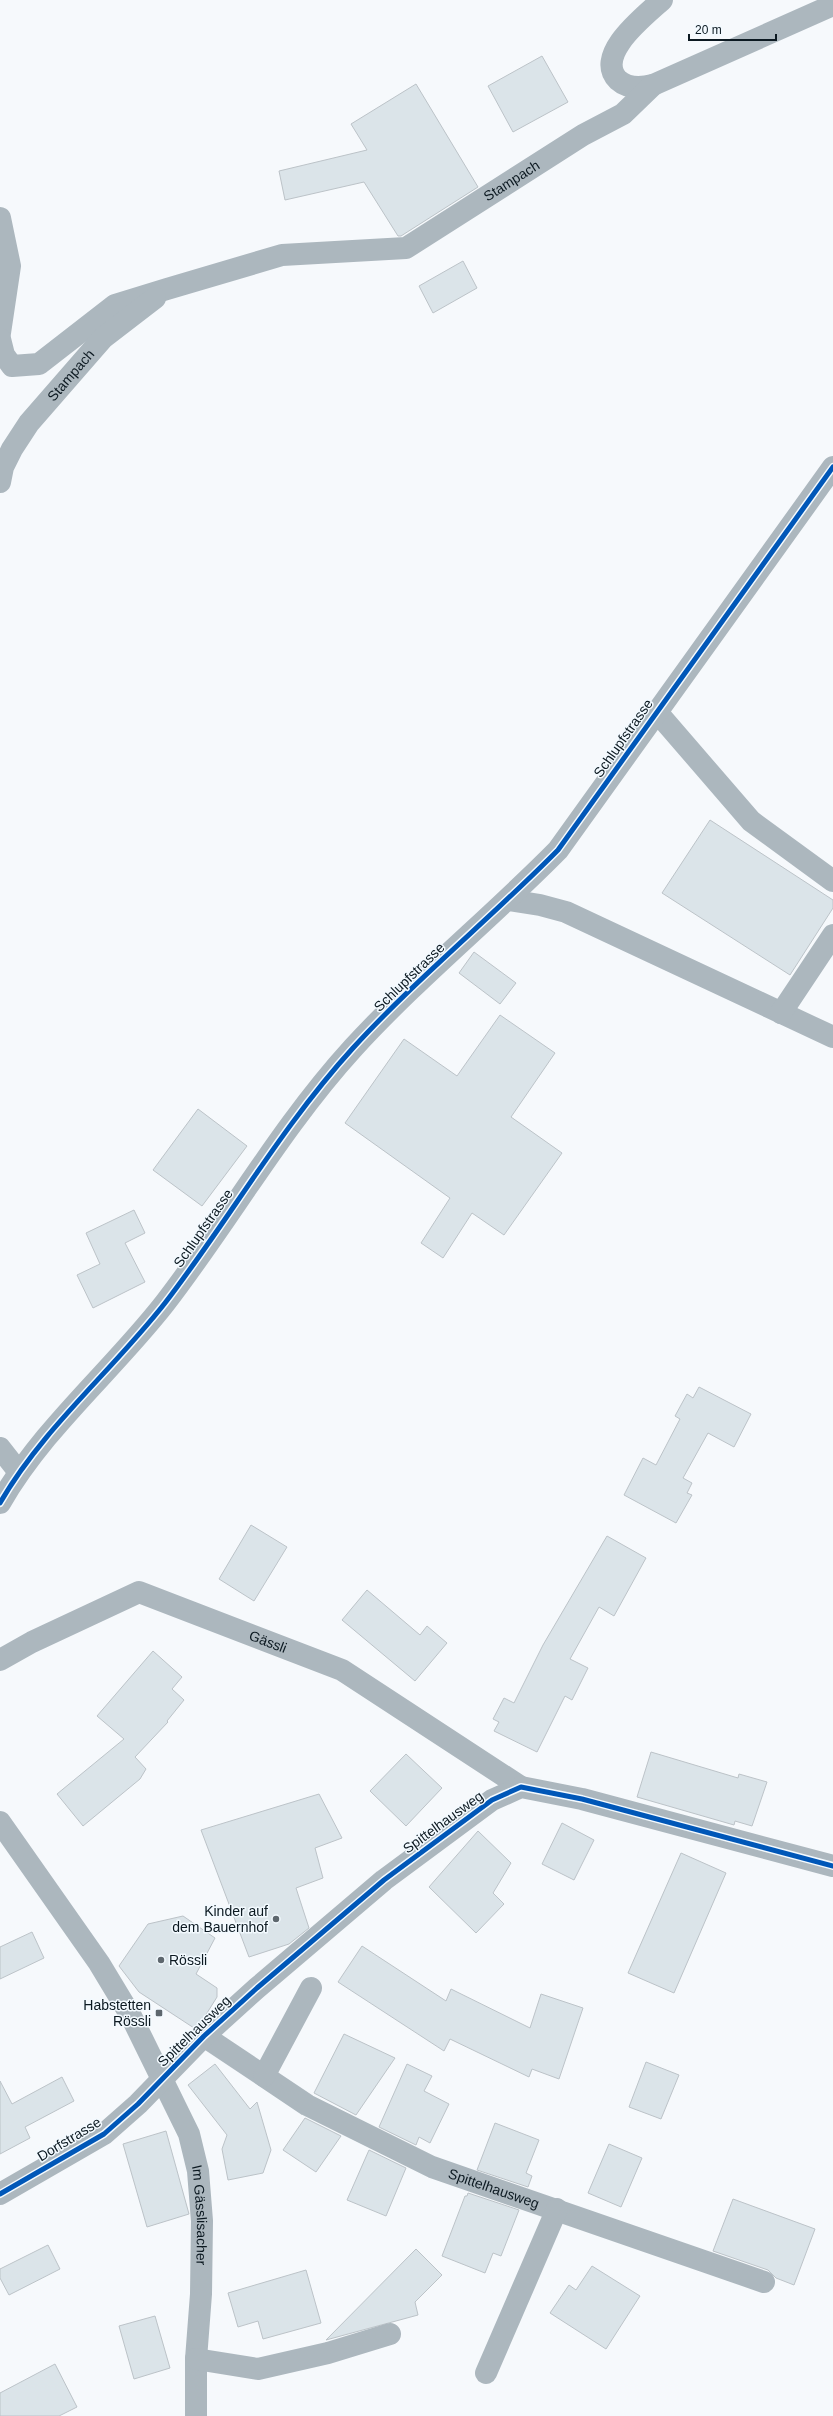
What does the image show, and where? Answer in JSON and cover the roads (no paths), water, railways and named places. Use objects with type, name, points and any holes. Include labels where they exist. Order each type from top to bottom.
[{"type":"street","points":[[653,85],[639,88],[627,85],[618,80],[612,68],[613,54],[620,42],[662,0]]},
{"type":"street","name":"Stampach","points":[[0,339],[4,355],[12,366],[39,364],[115,305],[282,255],[406,248],[582,135],[623,114],[653,85],[833,5]]},
{"type":"street","points":[[0,218],[10,266],[0,333]]},
{"type":"street","name":"Stampach","points":[[0,482],[3,467],[12,449],[29,423],[104,338],[166,289]]},
{"type":"street","name":"Schlupfstrasse","points":[[0,1503],[18,1471],[164,1303],[299,1114],[352,1049],[417,984],[509,900],[558,850],[656,711],[833,467]]},
{"type":"street","points":[[656,711],[751,821],[833,881]]},
{"type":"street","points":[[509,900],[540,905],[566,912],[833,1037]]},
{"type":"street","points":[[781,1013],[833,935]]},
{"type":"street","points":[[0,1448],[18,1471]]},
{"type":"street","name":"Gässli","points":[[0,1660],[32,1642],[139,1592],[342,1670],[521,1787]]},
{"type":"street","points":[[521,1787],[589,1801],[833,1866]]},
{"type":"street","name":"Spittelhausweg","points":[[161,2079],[204,2036],[257,1988],[384,1880],[492,1800],[521,1787]]},
{"type":"street","points":[[0,1822],[99,1963],[131,2016],[161,2079]]},
{"type":"street","points":[[264,2076],[311,1988]]},
{"type":"street","name":"Spittelhausweg","points":[[204,2036],[307,2105],[432,2167],[764,2282]]},
{"type":"street","name":"Dorfstrasse","points":[[0,2194],[104,2134],[138,2104],[161,2079]]},
{"type":"street","name":"Im Gässlisacher","points":[[161,2079],[189,2134],[198,2171],[202,2221],[202,2294],[196,2359],[196,2416]]},
{"type":"street","name":"Spittelhausweg","points":[[486,2373],[556,2209]]},
{"type":"street","points":[[196,2359],[258,2369],[328,2353],[390,2334]]},
{"type":"place","name":"Kinder auf dem Bauernhof","points":[[276,1919]]},
{"type":"place","name":"Rössli","points":[[161,1960]]},
{"type":"place","name":"Habstetten Rössli","points":[[159,2013]]}]
